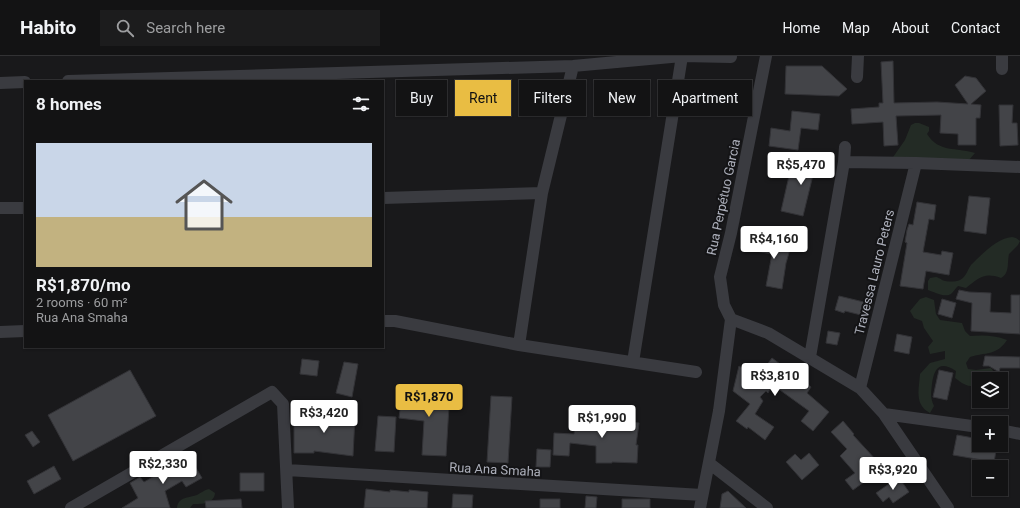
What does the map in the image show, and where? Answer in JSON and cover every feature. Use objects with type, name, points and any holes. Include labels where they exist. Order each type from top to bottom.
[{"type":"street","points":[[633,362],[682,56]]},
{"type":"street","points":[[127,80],[572,66],[682,56],[731,57]]},
{"type":"street","name":"Rua Perpétuo Garcia","points":[[700,508],[719,411],[731,319],[724,304],[720,277],[731,233],[766,56]]},
{"type":"street","points":[[857,77],[858,56]]},
{"type":"street","points":[[1002,56],[1002,69]]},
{"type":"street","points":[[519,345],[542,193],[572,66]]},
{"type":"street","points":[[0,83],[24,82]]},
{"type":"street","points":[[810,357],[844,162],[845,147]]},
{"type":"street","points":[[844,162],[1020,167]]},
{"type":"street","name":"Travessa Lauro Peters","points":[[860,388],[916,163]]},
{"type":"street","points":[[384,198],[542,193]]},
{"type":"street","points":[[0,208],[24,208]]},
{"type":"street","points":[[731,319],[768,333],[860,388],[884,414],[948,508]]},
{"type":"street","points":[[384,321],[395,321],[519,345],[696,372]]},
{"type":"street","points":[[0,332],[24,331]]},
{"type":"street","points":[[71,508],[272,392],[283,404],[288,508]]},
{"type":"street","points":[[884,414],[972,426]]},
{"type":"street","points":[[1008,431],[1020,434]]},
{"type":"street","points":[[709,463],[767,508]]},
{"type":"street","name":"Rua Ana Smaha","points":[[286,470],[702,495]]},
{"type":"shaded area","points":[[915,123],[929,127],[927,134],[932,140],[942,147],[975,153],[969,160],[891,160],[905,140],[911,125]]},
{"type":"shaded area","points":[[1012,237],[1020,241],[1009,254],[1007,271],[1001,278],[995,276],[982,277],[966,288],[958,286],[949,295],[928,290],[928,281],[930,278],[937,277],[942,280],[949,281],[960,280],[966,275],[971,265],[990,248],[1001,240]]},
{"type":"shaded area","points":[[926,297],[934,300],[936,314],[940,320],[962,323],[965,331],[970,336],[998,337],[1007,340],[999,349],[995,351],[970,357],[966,363],[968,369],[976,370],[991,368],[994,372],[972,372],[972,386],[965,385],[955,378],[956,371],[946,366],[939,367],[933,378],[931,395],[934,406],[930,413],[925,410],[920,401],[920,374],[930,363],[945,359],[945,351],[930,354],[928,347],[933,341],[924,328],[922,321],[914,318],[910,311],[920,299]]},
{"type":"shaded area","points":[[209,489],[215,493],[214,497],[207,503],[193,504],[190,508],[177,508],[181,500]]},
{"type":"building","points":[[893,61],[894,103],[937,102],[968,104],[955,85],[965,76],[976,78],[986,91],[971,104],[981,105],[980,118],[976,118],[976,145],[958,145],[958,134],[940,133],[941,115],[896,116],[898,145],[884,146],[883,122],[852,124],[851,109],[879,107],[879,103],[883,103],[881,62]]},
{"type":"building","points":[[786,66],[822,66],[847,89],[839,96],[785,94]]},
{"type":"building","points":[[999,105],[1013,105],[1012,123],[1017,123],[1018,145],[1000,146]]},
{"type":"building","points":[[792,111],[820,114],[818,130],[801,128],[798,150],[769,146],[771,128],[790,131]]},
{"type":"building","points":[[801,157],[825,162],[822,176],[813,175],[803,216],[781,211],[789,176],[797,177]]},
{"type":"building","points":[[969,196],[990,198],[986,234],[964,231]]},
{"type":"building","points":[[917,202],[936,205],[934,220],[929,219],[923,252],[941,255],[942,251],[953,253],[949,275],[926,271],[923,289],[900,286],[907,243],[905,242],[907,230],[909,224],[913,225]]},
{"type":"building","points":[[752,238],[791,246],[786,263],[782,289],[766,286],[772,254],[750,250]]},
{"type":"building","points":[[959,290],[991,293],[990,312],[1011,313],[1011,295],[1020,295],[1020,334],[971,331],[972,303],[956,299]]},
{"type":"building","points":[[839,296],[868,303],[865,316],[835,310]]},
{"type":"building","points":[[942,299],[956,303],[952,318],[938,314]]},
{"type":"building","points":[[828,331],[840,333],[837,345],[826,343]]},
{"type":"building","points":[[897,334],[912,337],[909,354],[894,351]]},
{"type":"building","points":[[985,356],[1020,357],[1020,368],[1000,368],[999,372],[989,366],[983,366]]},
{"type":"building","points":[[772,358],[811,387],[807,393],[829,412],[813,431],[801,421],[809,411],[773,385],[768,393],[766,391],[760,397],[763,401],[755,414],[774,427],[765,440],[748,427],[747,429],[736,421],[750,404],[733,391],[739,366],[757,378]]},
{"type":"building","points":[[302,359],[319,361],[317,376],[300,374]]},
{"type":"building","points":[[344,362],[358,364],[352,397],[336,393]]},
{"type":"building","points":[[130,370],[156,416],[73,461],[48,415]]},
{"type":"building","points":[[939,370],[953,373],[947,400],[933,397]]},
{"type":"building","points":[[426,388],[450,389],[446,456],[422,455],[424,421],[399,418],[402,392],[426,394]]},
{"type":"building","points":[[491,396],[512,397],[508,463],[487,462]]},
{"type":"building","points":[[294,413],[355,416],[353,456],[314,451],[314,453],[294,453]]},
{"type":"building","points":[[576,413],[618,418],[618,420],[639,423],[636,445],[638,445],[637,463],[596,463],[596,446],[570,443],[569,456],[553,455],[554,433],[574,434]]},
{"type":"building","points":[[378,416],[396,417],[394,452],[375,451]]},
{"type":"building","points":[[843,421],[854,434],[853,435],[877,461],[879,459],[884,468],[863,480],[864,482],[853,490],[845,480],[855,473],[840,456],[847,449],[831,432]]},
{"type":"building","points":[[32,431],[40,442],[33,447],[25,435]]},
{"type":"building","points":[[957,435],[972,438],[972,452],[996,452],[994,460],[982,460],[953,455]]},
{"type":"building","points":[[537,449],[551,450],[550,467],[536,467]]},
{"type":"building","points":[[809,453],[819,465],[802,480],[786,462],[795,454],[801,460]]},
{"type":"building","points":[[189,456],[202,478],[186,487],[182,481],[165,491],[170,508],[122,508],[138,498],[130,483],[140,477],[144,482]]},
{"type":"building","points":[[54,466],[61,479],[34,494],[27,481]]},
{"type":"building","points":[[240,473],[264,473],[264,491],[240,491]]},
{"type":"building","points":[[896,479],[900,479],[909,492],[893,503],[889,497],[883,502],[876,493]]},
{"type":"building","points":[[366,489],[390,492],[390,490],[409,492],[409,490],[428,492],[427,508],[364,508]]},
{"type":"building","points":[[728,491],[746,508],[720,508],[722,494]]},
{"type":"building","points":[[453,494],[473,495],[472,508],[452,508]]},
{"type":"building","points":[[586,496],[597,497],[596,508],[585,508]]},
{"type":"building","points":[[241,499],[242,508],[206,508],[205,501]]},
{"type":"building","points":[[540,499],[560,499],[560,508],[540,508]]},
{"type":"building","points":[[622,499],[650,499],[650,508],[622,508]]}]
